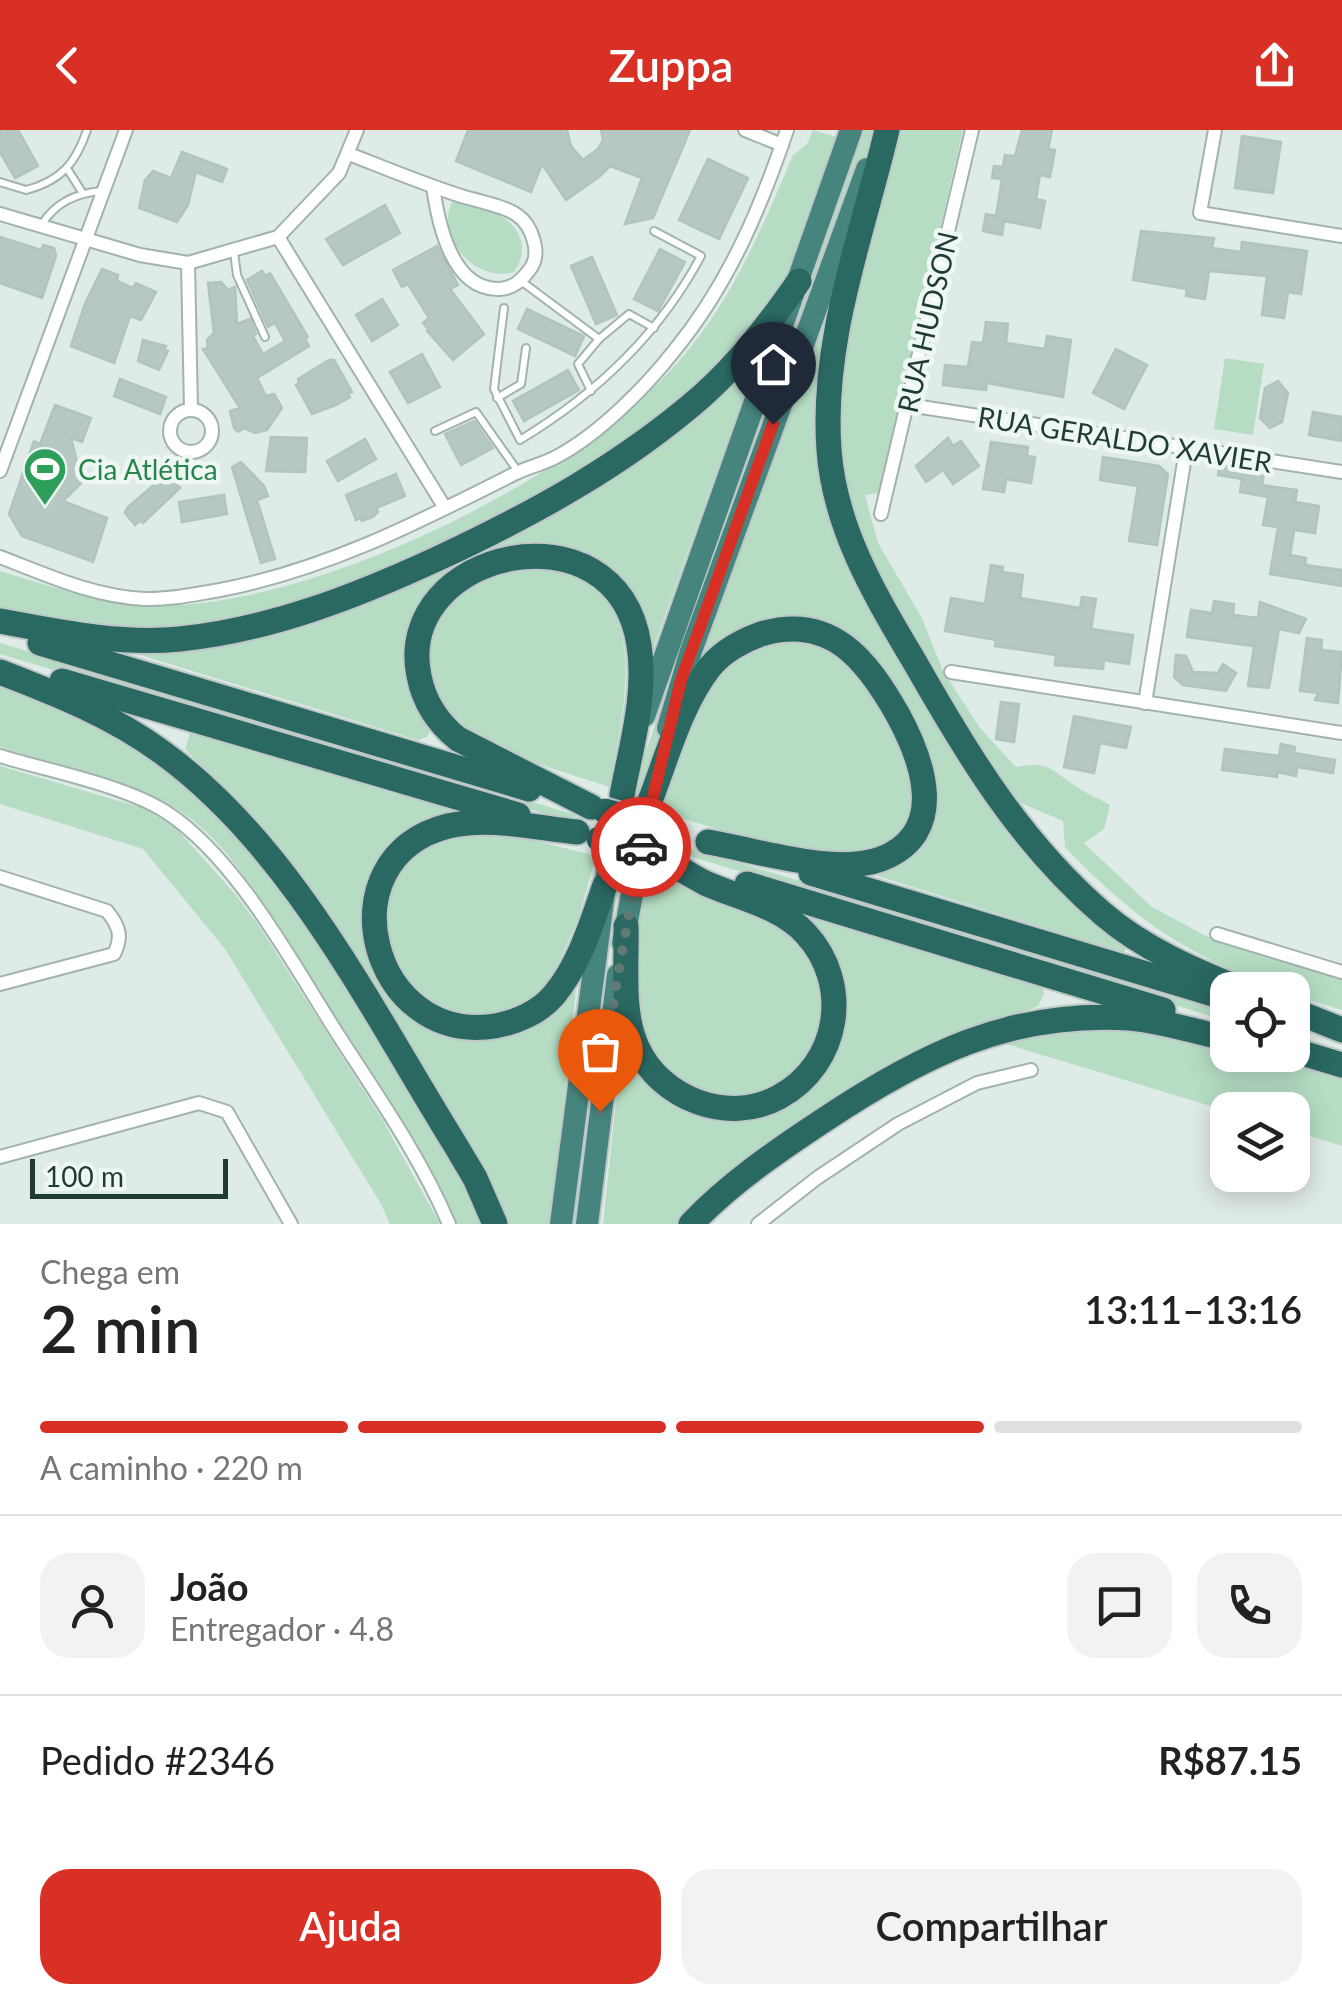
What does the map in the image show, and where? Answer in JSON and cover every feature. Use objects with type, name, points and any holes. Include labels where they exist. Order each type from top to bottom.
[{"type":"highway","points":[[606,805],[645,712],[851,130]]},
{"type":"highway","points":[[587,1224],[626,926],[648,806],[686,665],[884,130]]},
{"type":"highway","points":[[884,130],[844,290],[830,379],[829,452],[851,546],[960,741],[1026,836],[1106,916],[1188,968],[1210,977]]},
{"type":"highway","points":[[0,621],[98,637],[183,639],[269,622],[352,596],[524,517],[612,466],[734,365],[764,332],[799,280]]},
{"type":"highway","points":[[561,1224],[605,884],[606,805],[637,714],[641,666],[637,633],[624,603],[601,576],[578,563],[554,556],[516,556],[476,570],[443,595],[423,628],[417,662],[428,703],[442,725],[458,739],[606,805],[675,831],[1210,993]]},
{"type":"highway","points":[[648,806],[697,686],[722,656],[754,637],[786,630],[822,634],[852,651],[879,682],[921,763],[924,807],[908,840],[880,859],[846,864],[708,842]]},
{"type":"highway","points":[[0,631],[606,805]]},
{"type":"highway","points":[[0,663],[1210,1025]]},
{"type":"highway","points":[[0,672],[93,709],[162,752],[228,808],[252,834],[325,934],[475,1178],[495,1224]]},
{"type":"highway","points":[[588,836],[469,823],[433,831],[388,868],[376,900],[374,933],[384,968],[405,997],[449,1023],[482,1027],[520,1019],[546,1003],[566,978],[605,884]]},
{"type":"highway","points":[[626,926],[632,1028],[642,1057],[666,1085],[702,1104],[731,1108],[759,1105],[790,1090],[816,1064],[829,1040],[835,1007],[830,972],[813,942],[794,923],[665,860]]},
{"type":"highway","points":[[691,1224],[760,1164],[884,1080],[920,1060],[988,1033],[1025,1024],[1133,1018],[1210,1035]]},
{"type":"highway","points":[[1310,1020],[1342,1031]]},
{"type":"highway","points":[[1310,1057],[1342,1065]]},
{"type":"street","points":[[0,471],[126,130]]},
{"type":"street","points":[[0,214],[140,255],[188,264],[278,237],[340,172],[357,130]]},
{"type":"street","points":[[745,130],[782,145]]},
{"type":"street","points":[[0,558],[111,595],[173,597],[292,574],[378,541],[557,457],[610,417],[672,354],[704,312],[749,231],[787,130]]},
{"type":"street","name":"RUA HUDSON","points":[[881,514],[972,130]]},
{"type":"street","points":[[1215,130],[1200,213],[1342,236]]},
{"type":"street","points":[[349,154],[518,215],[535,242],[535,263],[521,281],[500,290],[480,285],[459,268],[442,235],[433,187]]},
{"type":"street","points":[[278,237],[445,508]]},
{"type":"street","points":[[188,264],[191,409]]},
{"type":"street","name":"RUA GERALDO XAVIER","points":[[908,405],[1342,472]]},
{"type":"street","points":[[1146,703],[1186,450]]},
{"type":"street","points":[[951,672],[1342,734]]},
{"type":"street","points":[[0,756],[150,804],[179,822],[206,848],[264,918],[395,1124],[448,1224]]},
{"type":"street","points":[[0,877],[106,911],[118,924],[120,942],[114,954],[0,984]]},
{"type":"street","points":[[1217,934],[1342,972]]},
{"type":"street","points":[[758,1224],[817,1178],[898,1124],[977,1084],[1031,1070]]},
{"type":"street","points":[[0,1158],[199,1104],[227,1112],[291,1224]]},
{"type":"lane","points":[[0,182],[26,190],[68,170],[80,154],[88,130]]},
{"type":"lane","points":[[68,170],[82,192]]},
{"type":"lane","points":[[42,225],[52,209],[82,192],[103,190]]},
{"type":"lane","points":[[504,308],[494,389],[520,440],[560,416],[624,362],[683,290],[701,256],[654,231]]},
{"type":"lane","points":[[234,250],[237,275],[266,337]]},
{"type":"lane","points":[[521,281],[598,338]]},
{"type":"lane","points":[[591,391],[578,364],[598,338],[628,314],[654,328]]},
{"type":"lane","points":[[497,398],[522,384],[526,348]]},
{"type":"lane","points":[[435,431],[476,412],[518,472]]},
{"type":"green space","points":[[813,130],[840,138],[789,287],[741,346],[607,464],[319,603],[146,635],[0,616],[0,571],[88,596],[132,603],[178,605],[240,597],[307,580],[378,555],[517,487],[581,447],[636,404],[680,360],[731,288],[793,155],[807,144]]},
{"type":"green space","points":[[861,130],[875,130],[684,647],[639,806],[628,803]]},
{"type":"green space","points":[[897,130],[963,130],[879,493],[865,495],[878,543],[922,618],[943,671],[980,728],[1016,767],[1048,767],[1110,805],[1104,829],[1084,843],[1152,907],[1206,936],[1342,979],[1342,1010],[1310,1000],[1310,972],[1236,972],[1180,943],[1121,901],[1065,847],[1063,821],[1011,799],[962,726],[843,509],[838,370]]},
{"type":"green space","points":[[454,199],[483,206],[508,221],[522,243],[514,272],[484,270],[460,253],[448,226]]},
{"type":"green space","points":[[843,271],[823,454],[925,690],[1128,942],[1124,953],[868,873],[923,828],[884,681],[810,626],[695,675]]},
{"type":"green space","points":[[758,355],[648,663],[645,627],[632,592],[599,563],[534,548],[428,603],[407,645],[407,683],[431,728],[427,737],[418,740],[114,647],[183,645],[515,530]]},
{"type":"green space","points":[[1225,358],[1264,364],[1253,435],[1214,429]]},
{"type":"green space","points":[[526,564],[587,580],[606,599],[618,622],[626,677],[610,787],[533,762],[478,737],[450,716],[434,690],[429,659],[431,643],[449,605],[468,589]]},
{"type":"green space","points":[[768,641],[808,641],[828,648],[844,659],[874,692],[918,784],[908,827],[885,850],[814,858],[658,811],[686,722],[727,660]]},
{"type":"green space","points":[[0,643],[576,815],[574,822],[0,654]]},
{"type":"green space","points":[[0,681],[70,707],[164,762],[278,872],[490,1224],[458,1224],[427,1165],[274,920],[218,844],[196,823],[153,796],[0,747]]},
{"type":"green space","points":[[191,730],[470,811],[400,846],[369,944],[460,1035],[577,980],[550,1224],[508,1224],[407,1038],[258,823],[185,749]]},
{"type":"green space","points":[[0,766],[143,808],[175,827],[259,926],[382,1119],[440,1224],[390,1224],[225,949],[143,849],[0,804]]},
{"type":"green space","points":[[459,833],[509,834],[596,856],[578,919],[548,986],[520,1009],[484,1017],[452,1012],[417,992],[390,953],[383,914],[394,879],[424,847]]},
{"type":"green space","points":[[685,847],[1210,1002],[1210,1016],[683,854]]},
{"type":"green space","points":[[643,871],[689,883],[767,912],[816,959],[827,1021],[795,1081],[734,1103],[674,1085],[635,1022],[634,949]]},
{"type":"green space","points":[[806,912],[1042,984],[1044,994],[1038,1006],[930,1043],[889,1064],[736,1170],[676,1224],[603,1224],[625,1017],[667,1093],[785,1103],[843,1021],[800,915]]},
{"type":"green space","points":[[1110,1024],[1210,1043],[1210,1072],[1310,1070],[1342,1079],[1342,1146],[1310,1136],[1310,1092],[1210,1092],[1210,1106],[990,1039]]},
{"type":"building","points":[[0,130],[18,130],[38,166],[15,178],[0,152]]},
{"type":"building","points":[[468,130],[567,130],[571,146],[583,160],[598,149],[603,140],[601,130],[690,130],[653,218],[625,224],[642,178],[610,166],[566,200],[542,164],[531,192],[456,161]]},
{"type":"building","points":[[1022,130],[1052,130],[1048,149],[1055,150],[1050,177],[1040,175],[1036,199],[1045,201],[1040,228],[1004,221],[1002,235],[983,231],[986,214],[996,216],[1002,179],[992,178],[994,166],[1003,167],[1005,155],[1015,156]]},
{"type":"building","points":[[1242,136],[1281,142],[1273,193],[1235,188]]},
{"type":"building","points":[[182,152],[227,169],[222,182],[196,172],[188,205],[177,222],[139,208],[145,180],[153,171],[171,178]]},
{"type":"building","points":[[708,159],[748,178],[719,239],[679,220]]},
{"type":"building","points":[[385,205],[400,233],[343,265],[326,239]]},
{"type":"building","points":[[1141,231],[1214,238],[1212,248],[1241,252],[1242,242],[1307,251],[1301,294],[1288,292],[1284,318],[1262,315],[1267,276],[1209,271],[1205,299],[1186,296],[1187,289],[1133,280]]},
{"type":"building","points":[[0,237],[41,250],[43,245],[54,248],[56,256],[42,298],[0,283]]},
{"type":"building","points":[[437,246],[458,285],[450,289],[484,334],[453,360],[427,331],[423,323],[429,318],[408,284],[402,287],[393,270]]},
{"type":"building","points":[[660,249],[685,262],[658,311],[634,299]]},
{"type":"building","points":[[592,257],[617,315],[596,324],[571,266]]},
{"type":"building","points":[[102,269],[118,275],[117,281],[133,288],[136,283],[156,292],[141,320],[130,316],[114,363],[71,346]]},
{"type":"building","points":[[262,271],[265,276],[270,273],[308,337],[305,339],[309,346],[257,378],[266,396],[274,394],[282,408],[267,430],[255,433],[244,428],[238,432],[230,411],[240,408],[203,349],[208,348],[207,340],[214,333],[208,283],[221,282],[228,290],[235,287],[237,324],[250,319],[256,334],[253,336],[263,354],[285,341],[275,323],[268,327],[247,280]]},
{"type":"building","points":[[382,299],[398,325],[372,341],[356,315]]},
{"type":"building","points":[[527,309],[584,336],[575,356],[518,329]]},
{"type":"building","points":[[986,322],[1008,324],[1006,343],[1045,349],[1047,336],[1071,340],[1063,397],[987,383],[986,390],[943,385],[945,365],[968,367],[972,342],[983,343]]},
{"type":"building","points":[[143,340],[166,346],[164,350],[168,351],[159,370],[138,361]]},
{"type":"building","points":[[1116,349],[1147,365],[1124,409],[1093,393]]},
{"type":"building","points":[[422,354],[440,387],[408,403],[390,372]]},
{"type":"building","points":[[334,360],[352,392],[336,405],[312,414],[296,385],[298,379]]},
{"type":"building","points":[[568,370],[579,390],[524,421],[513,401]]},
{"type":"building","points":[[120,379],[166,397],[160,414],[114,396]]},
{"type":"building","points":[[1278,381],[1288,393],[1282,422],[1270,428],[1260,418],[1265,388]]},
{"type":"building","name":"Cia Atlética","points":[[55,405],[91,418],[82,442],[71,438],[82,482],[63,501],[107,518],[93,562],[22,536],[9,514],[34,441],[40,444]]},
{"type":"building","points":[[1313,412],[1342,417],[1342,441],[1309,435]]},
{"type":"building","points":[[474,421],[493,448],[461,465],[445,434]]},
{"type":"building","points":[[271,437],[307,438],[305,472],[266,471]]},
{"type":"building","points":[[948,438],[953,446],[961,441],[979,466],[953,484],[943,470],[926,482],[916,466]]},
{"type":"building","points":[[365,439],[376,459],[338,481],[327,461]]},
{"type":"building","points":[[991,442],[1028,447],[1027,456],[1035,457],[1031,483],[1006,479],[1004,492],[983,489]]},
{"type":"building","points":[[1103,457],[1159,466],[1168,474],[1157,545],[1129,541],[1138,486],[1100,480]]},
{"type":"building","points":[[241,462],[264,486],[268,496],[257,500],[275,559],[261,563],[232,467]]},
{"type":"building","points":[[1220,465],[1264,473],[1262,485],[1297,490],[1295,502],[1319,506],[1315,533],[1294,530],[1290,555],[1306,558],[1305,565],[1342,570],[1342,586],[1270,574],[1278,527],[1263,525],[1268,497],[1240,492],[1242,479],[1218,475]]},
{"type":"building","points":[[396,474],[405,496],[376,508],[378,512],[373,517],[356,520],[346,495]]},
{"type":"building","points":[[169,476],[180,488],[143,523],[141,520],[135,525],[125,513],[127,508]]},
{"type":"building","points":[[224,495],[227,514],[182,522],[179,502]]},
{"type":"building","points":[[991,565],[1003,567],[1002,572],[1023,575],[1020,598],[1080,608],[1082,597],[1096,599],[1091,629],[1133,635],[1129,664],[1104,660],[1103,669],[1055,665],[1056,655],[995,646],[996,640],[945,631],[951,598],[985,604]]},
{"type":"building","points":[[1214,601],[1234,604],[1233,615],[1258,618],[1260,602],[1306,619],[1299,633],[1279,629],[1269,688],[1248,686],[1255,640],[1252,646],[1187,637],[1191,610],[1212,613]]},
{"type":"building","points":[[1307,638],[1322,640],[1321,650],[1342,652],[1338,703],[1315,700],[1318,693],[1300,691]]},
{"type":"building","points":[[1176,655],[1186,656],[1193,672],[1218,673],[1223,664],[1236,673],[1226,691],[1183,685],[1174,677]]},
{"type":"building","points":[[1001,702],[1019,704],[1014,742],[996,739]]},
{"type":"building","points":[[1074,716],[1131,727],[1126,748],[1100,743],[1094,773],[1064,767]]},
{"type":"building","points":[[1281,744],[1295,747],[1294,753],[1335,760],[1333,773],[1297,767],[1296,776],[1277,772],[1277,777],[1222,770],[1225,749],[1279,756]]},
{"type":"way so far","points":[[600,1111],[616,986],[641,847]]},
{"type":"place","name":"Cia Atlética","points":[[45,507]]},
{"type":"route","points":[[641,847],[681,680],[773,424]]}]
